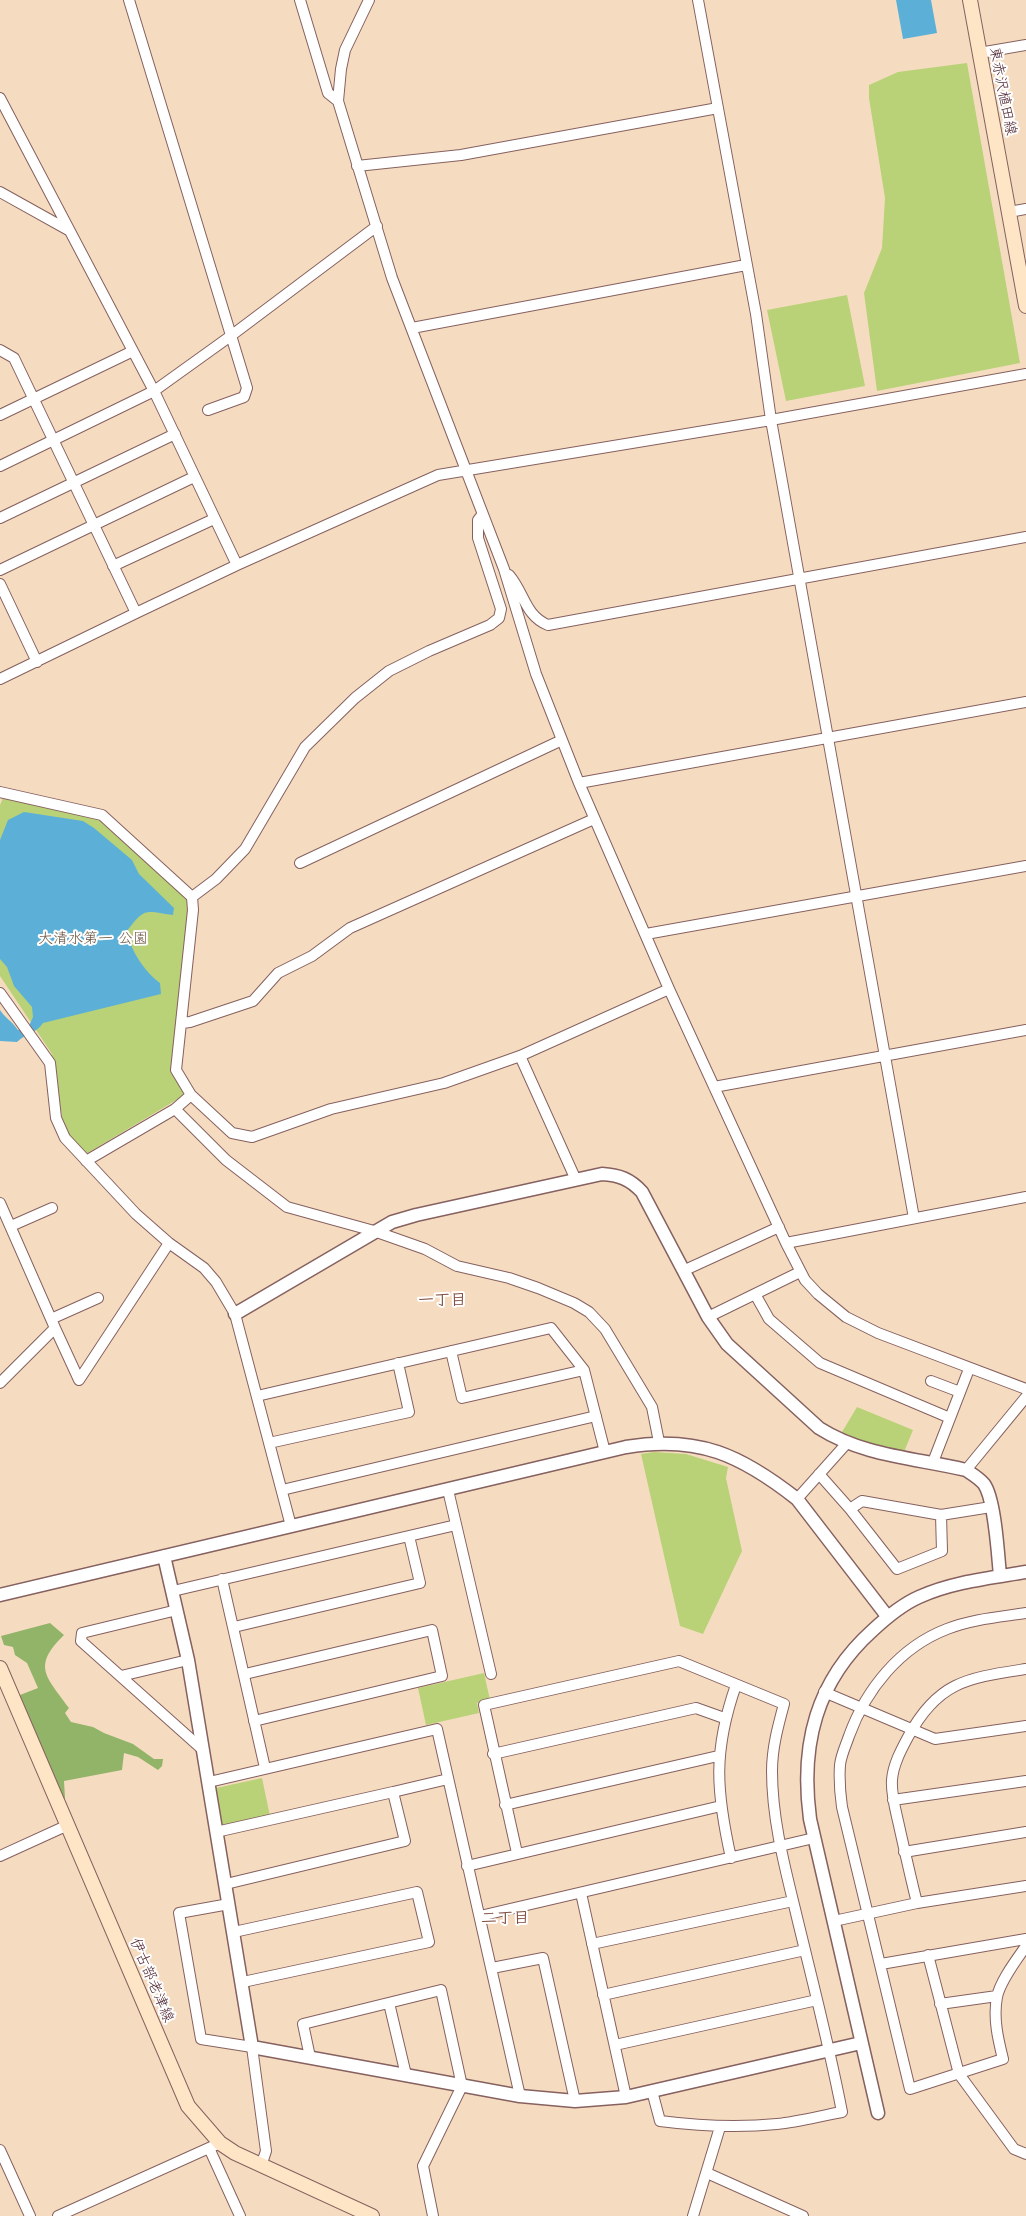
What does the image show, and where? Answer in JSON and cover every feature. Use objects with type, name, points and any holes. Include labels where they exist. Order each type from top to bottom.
[{"type":"main road","name":"東赤沢植田線","points":[[970,0],[1026,306]]},
{"type":"main road","name":"伊古部老津線","points":[[0,1668],[188,2106],[214,2145],[372,2216]]},
{"type":"street","points":[[129,0],[247,388],[247,393],[239,400],[208,410]]},
{"type":"street","points":[[300,0],[328,93],[338,102]]},
{"type":"street","points":[[369,0],[345,50],[338,102],[392,278],[504,569],[536,674],[579,783],[669,989],[786,1243],[800,1272],[818,1294],[846,1317],[878,1333],[1026,1389]]},
{"type":"street","points":[[698,0],[756,314],[771,420],[858,895],[914,1218]]},
{"type":"street","points":[[979,53],[1026,45]]},
{"type":"street","points":[[0,98],[154,391],[237,565]]},
{"type":"street","points":[[357,166],[461,155],[718,108]]},
{"type":"street","points":[[0,192],[71,231]]},
{"type":"street","points":[[1010,212],[1026,209]]},
{"type":"street","points":[[0,466],[154,391],[377,226]]},
{"type":"street","points":[[412,328],[746,265]]},
{"type":"street","points":[[0,350],[14,358],[136,613]]},
{"type":"street","points":[[0,415],[133,351]]},
{"type":"street","points":[[0,679],[237,565],[438,476],[771,420],[1026,374]]},
{"type":"street","points":[[0,518],[175,434]]},
{"type":"street","points":[[0,570],[194,477]]},
{"type":"street","points":[[192,897],[216,879],[245,849],[305,747],[355,698],[389,671],[429,651],[490,625],[499,618],[501,610],[478,538],[478,520],[482,515]]},
{"type":"street","points":[[113,566],[214,519]]},
{"type":"street","points":[[504,569],[512,578],[531,614],[539,621],[548,625],[1026,537]]},
{"type":"street","points":[[0,584],[38,662]]},
{"type":"street","points":[[579,783],[1026,702]]},
{"type":"street","points":[[300,863],[562,740]]},
{"type":"street","points":[[0,792],[102,815],[192,897],[193,910],[176,1070],[191,1095],[232,1133],[252,1137],[331,1110],[444,1083],[520,1056],[669,989]]},
{"type":"street","points":[[182,1023],[190,1022],[253,1000],[278,973],[312,956],[350,928],[594,819]]},
{"type":"street","points":[[646,934],[1026,866]]},
{"type":"street","points":[[0,993],[50,1063],[56,1118],[64,1138],[136,1214],[169,1243],[204,1268],[216,1282],[235,1314],[291,1526]]},
{"type":"street","points":[[714,1087],[1026,1030]]},
{"type":"street","points":[[520,1056],[576,1180]]},
{"type":"street","points":[[86,1161],[175,1109],[191,1095]]},
{"type":"street","points":[[175,1109],[226,1160],[287,1207],[374,1231],[425,1249],[457,1266],[509,1278],[538,1288],[574,1303],[589,1312],[605,1329],[652,1407],[659,1442]]},
{"type":"street","points":[[235,1314],[392,1222],[602,1174],[623,1177],[634,1183],[642,1192],[708,1317],[727,1344],[819,1428],[846,1443],[870,1452],[933,1462],[966,1470],[984,1485],[988,1492],[991,1507],[1000,1576]]},
{"type":"street","points":[[786,1243],[1026,1197]]},
{"type":"street","points":[[0,1203],[79,1380],[169,1243]]},
{"type":"street","points":[[11,1226],[52,1208]]},
{"type":"street","points":[[684,1270],[779,1227]]},
{"type":"street","points":[[708,1317],[800,1272]]},
{"type":"street","points":[[755,1294],[768,1318],[820,1363],[950,1418]]},
{"type":"street","points":[[0,1383],[53,1324],[98,1298]]},
{"type":"street","points":[[257,1396],[551,1328],[584,1370],[605,1452]]},
{"type":"street","points":[[451,1350],[462,1398],[584,1370]]},
{"type":"street","points":[[269,1443],[409,1412],[398,1364]]},
{"type":"street","points":[[933,1462],[969,1368]]},
{"type":"street","points":[[930,1381],[960,1392]]},
{"type":"street","points":[[966,1470],[1026,1397]]},
{"type":"street","points":[[282,1490],[596,1416]]},
{"type":"street","points":[[0,1595],[605,1452],[659,1442],[696,1446],[734,1458],[758,1469],[797,1499],[887,1616]]},
{"type":"street","points":[[797,1499],[846,1443]]},
{"type":"street","points":[[819,1474],[850,1508],[897,1569],[942,1551],[941,1514]]},
{"type":"street","points":[[448,1490],[491,1674]]},
{"type":"street","points":[[850,1508],[862,1501],[941,1514],[991,1507]]},
{"type":"street","points":[[172,1590],[456,1525]]},
{"type":"street","points":[[234,1627],[420,1583],[408,1536]]},
{"type":"street","points":[[164,1556],[188,1660],[243,1982],[266,2151],[262,2166]]},
{"type":"street","points":[[878,2113],[814,1838],[806,1776],[809,1748],[824,1692],[851,1651],[887,1616],[918,1598],[941,1589],[1026,1572]]},
{"type":"street","points":[[222,1579],[265,1768]]},
{"type":"street","points":[[177,1610],[82,1633],[81,1641],[202,1750]]},
{"type":"street","points":[[1026,1612],[965,1622],[927,1638],[909,1650],[877,1683],[852,1728],[840,1764],[842,1807],[910,2089],[1003,2059],[996,2027],[997,1996],[1012,1966],[1026,1946]]},
{"type":"street","points":[[245,1674],[432,1630],[442,1676],[254,1721]]},
{"type":"street","points":[[121,1676],[188,1660]]},
{"type":"street","points":[[517,1853],[493,1754],[484,1705],[678,1660],[784,1704],[775,1740],[772,1770],[773,1805],[793,1902],[830,2050],[842,2112],[778,2124],[720,2127],[660,2121],[652,2092]]},
{"type":"street","points":[[917,1902],[893,1800],[892,1779],[896,1761],[911,1730],[933,1700],[951,1687],[977,1676],[1026,1669]]},
{"type":"street","points":[[731,1858],[721,1806],[718,1756],[724,1718],[736,1685]]},
{"type":"street","points":[[824,1692],[935,1739],[1026,1726]]},
{"type":"street","points":[[493,1754],[696,1708],[724,1718]]},
{"type":"street","points":[[209,1782],[436,1729],[520,2096]]},
{"type":"street","points":[[505,1805],[718,1756]]},
{"type":"street","points":[[216,1832],[448,1779]]},
{"type":"street","points":[[893,1800],[1026,1781]]},
{"type":"street","points":[[226,1884],[405,1841],[393,1792]]},
{"type":"street","points":[[467,1866],[721,1806]]},
{"type":"street","points":[[0,1856],[68,1826]]},
{"type":"street","points":[[904,1852],[1026,1832]]},
{"type":"street","points":[[480,1916],[814,1838]]},
{"type":"street","points":[[834,1922],[917,1902],[1026,1886]]},
{"type":"street","points":[[234,1932],[417,1892],[429,1942],[243,1982]]},
{"type":"street","points":[[581,1893],[626,2097]]},
{"type":"street","points":[[592,1944],[793,1902]]},
{"type":"street","points":[[229,1904],[179,1913],[200,2039],[310,2057],[520,2096],[575,2101],[626,2097],[652,2092],[861,2043]]},
{"type":"street","points":[[881,1964],[1026,1939]]},
{"type":"street","points":[[604,1995],[805,1950]]},
{"type":"street","points":[[928,1955],[958,2074],[1014,2150],[1026,2154]]},
{"type":"street","points":[[492,1968],[542,1958],[575,2101]]},
{"type":"street","points":[[310,2057],[303,2024],[441,1990],[462,2086],[423,2166],[433,2216]]},
{"type":"street","points":[[940,2004],[997,1996]]},
{"type":"street","points":[[615,2045],[817,2000]]},
{"type":"street","points":[[389,2003],[406,2075]]},
{"type":"street","points":[[693,2216],[720,2127]]},
{"type":"street","points":[[58,2216],[214,2145],[240,2216]]},
{"type":"street","points":[[0,2150],[30,2216]]},
{"type":"street","points":[[707,2173],[804,2216]]},
{"type":"green space","points":[[967,63],[1020,363],[877,391],[864,293],[882,248],[885,198],[869,98],[869,85],[898,72]]},
{"type":"green space","points":[[847,295],[865,386],[786,401],[767,310]]},
{"type":"green space","name":"大清水第一 公園","points":[[3,798],[101,818],[189,899],[191,910],[171,1072],[183,1090],[183,1096],[86,1154],[70,1136],[63,1122],[52,1054],[0,976],[0,805]]},
{"type":"green space","points":[[857,1407],[913,1430],[904,1452],[866,1445],[842,1432]]},
{"type":"green space","points":[[654,1452],[686,1454],[728,1467],[726,1478],[742,1551],[703,1634],[680,1626],[641,1454]]},
{"type":"green space","points":[[50,1623],[64,1635],[48,1656],[45,1664],[46,1672],[54,1688],[69,1708],[65,1713],[71,1722],[93,1727],[133,1744],[154,1759],[163,1759],[162,1766],[158,1770],[138,1757],[124,1753],[122,1770],[64,1781],[65,1798],[61,1800],[20,1695],[38,1688],[27,1663],[15,1655],[13,1647],[4,1645],[1,1636]]},
{"type":"green space","points":[[484,1673],[490,1700],[477,1703],[479,1713],[426,1725],[418,1688]]},
{"type":"green space","points":[[262,1778],[270,1816],[224,1827],[220,1825],[216,1788]]},
{"type":"water","points":[[896,0],[931,0],[937,33],[903,39]]},
{"type":"water","points":[[24,812],[83,821],[94,828],[132,860],[139,874],[174,908],[173,915],[146,912],[127,931],[131,946],[139,960],[160,983],[161,994],[43,1023],[38,1029],[17,1042],[0,1041],[0,1010],[18,1030],[29,1026],[33,1017],[32,1007],[14,986],[7,967],[0,959],[0,840],[8,820]]},
{"type":"district","name":"一丁目","points":[[442,1300]]},
{"type":"district","name":"二丁目","points":[[505,1918]]}]
